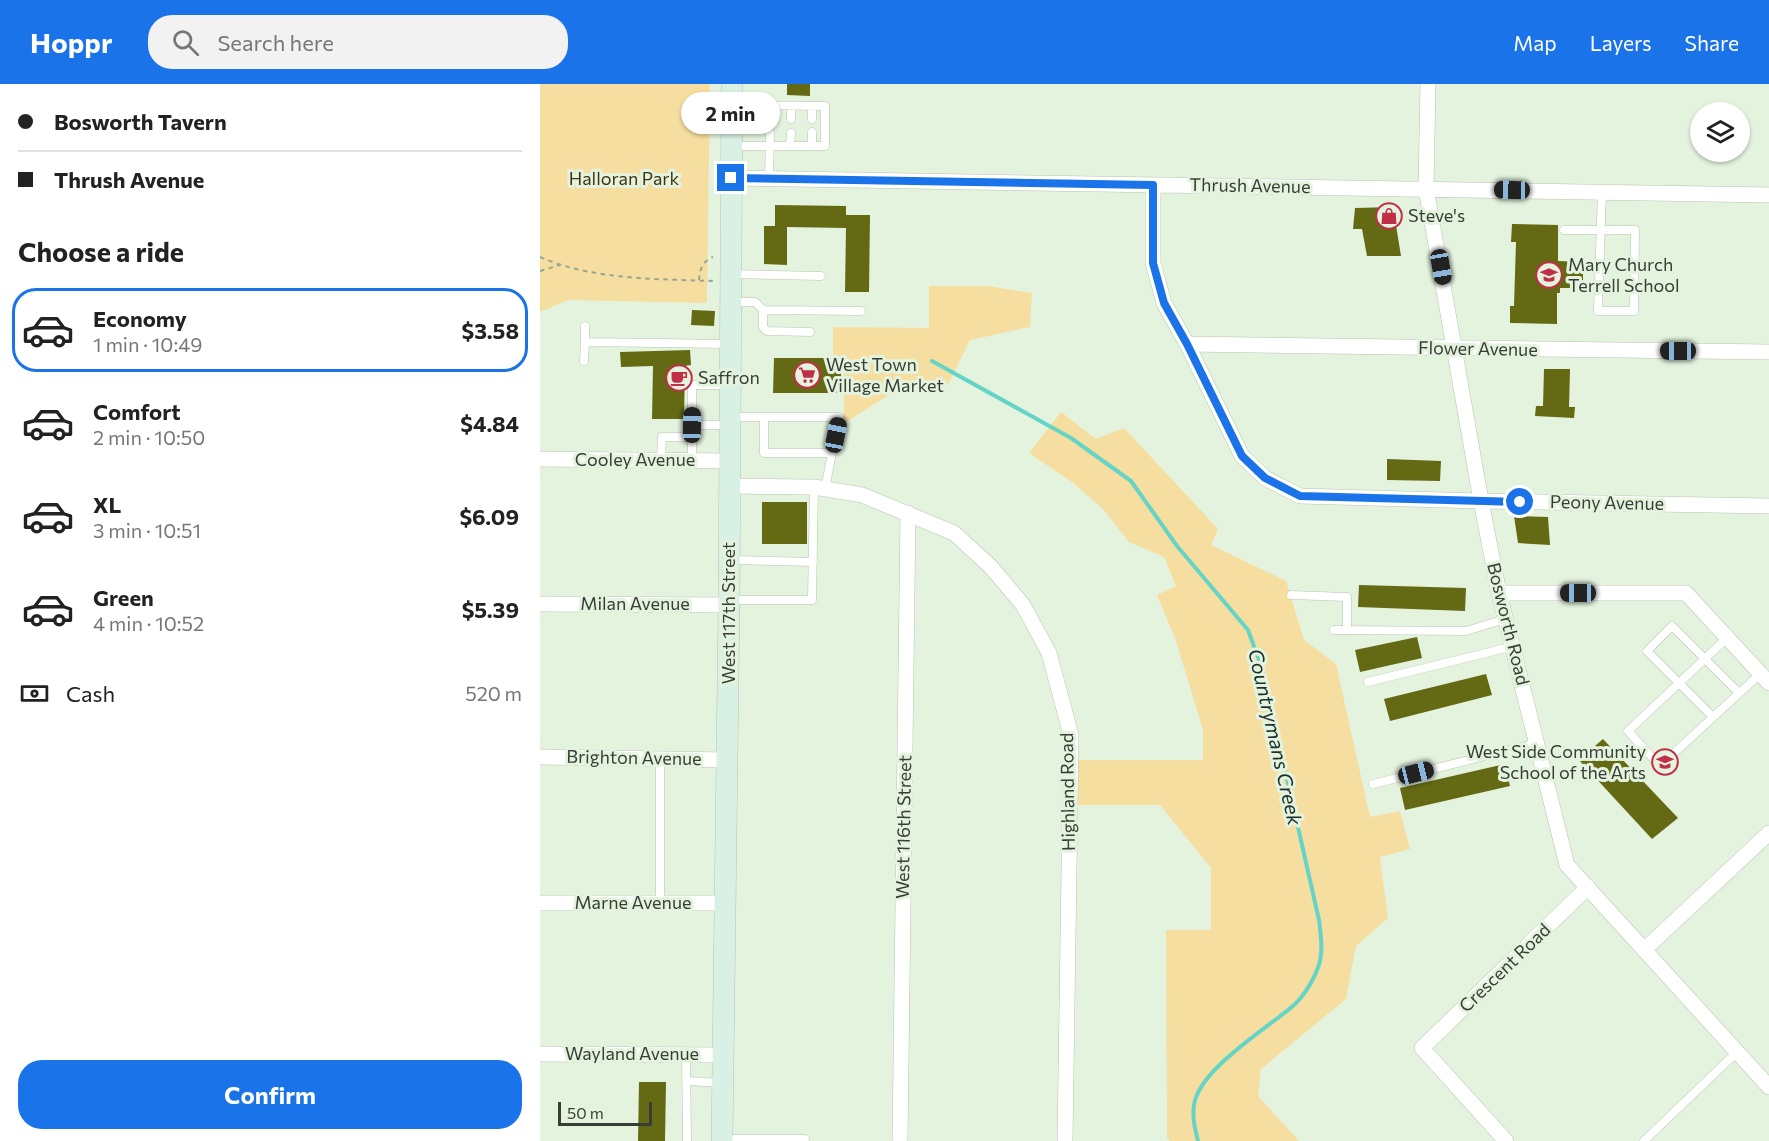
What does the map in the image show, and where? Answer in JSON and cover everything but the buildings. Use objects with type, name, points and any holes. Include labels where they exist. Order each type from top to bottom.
[{"type":"main road","name":"West 117th Street","points":[[722,1140],[731,302],[722,278],[731,178],[732,94]]},
{"type":"street","name":"Bosworth Road","points":[[1428,84],[1426,188],[1481,501],[1498,593],[1514,646],[1567,865],[1769,1088]]},
{"type":"street","name":"Thrush Avenue","points":[[731,178],[1769,195]]},
{"type":"street","points":[[1153,185],[1153,263],[1164,303],[1187,344]]},
{"type":"street","name":"Flower Avenue","points":[[1187,344],[1769,352]]},
{"type":"street","name":"Peony Avenue","points":[[1187,344],[1242,456],[1265,478],[1300,496],[1769,506]]},
{"type":"street","name":"Cooley Avenue","points":[[540,459],[729,461]]},
{"type":"street","name":"Highland Road","points":[[729,486],[820,488],[862,495],[954,533],[991,567],[1023,604],[1049,653],[1071,735],[1065,1141]]},
{"type":"street","name":"West 116th Street","points":[[900,1141],[908,513]]},
{"type":"street","points":[[1498,593],[1686,593],[1764,678]]},
{"type":"street","name":"Milan Avenue","points":[[540,604],[729,603]]},
{"type":"street","name":"Brighton Avenue","points":[[540,757],[727,760]]},
{"type":"street","points":[[1645,950],[1769,832]]},
{"type":"street","name":"Crescent Road","points":[[1506,1141],[1422,1048],[1588,887]]},
{"type":"street","name":"Marne Avenue","points":[[540,903],[726,903]]},
{"type":"street","name":"Wayland Avenue","points":[[540,1054],[723,1055]]},
{"type":"lane","points":[[732,94],[770,106],[825,106],[825,146],[732,146]]},
{"type":"lane","points":[[770,106],[770,119]]},
{"type":"lane","points":[[791,106],[791,119]]},
{"type":"lane","points":[[812,106],[812,119]]},
{"type":"lane","points":[[812,132],[812,146]]},
{"type":"lane","points":[[769,179],[770,133]]},
{"type":"lane","points":[[790,146],[791,133]]},
{"type":"lane","points":[[1564,230],[1600,230],[1635,230],[1634,312],[1598,311],[1600,230],[1602,191]]},
{"type":"lane","points":[[722,278],[821,276]]},
{"type":"lane","points":[[731,302],[755,302],[763,310],[861,311]]},
{"type":"lane","points":[[763,310],[763,327],[767,331],[810,332]]},
{"type":"lane","points":[[584,361],[585,326]]},
{"type":"lane","points":[[585,342],[731,344]]},
{"type":"lane","points":[[692,460],[692,386],[730,386]]},
{"type":"lane","points":[[692,425],[764,417],[839,417],[832,453],[820,488],[813,562],[813,600],[729,603]]},
{"type":"lane","points":[[764,417],[764,453],[832,453]]},
{"type":"lane","points":[[661,460],[662,437],[692,437]]},
{"type":"lane","points":[[729,560],[813,562]]},
{"type":"lane","points":[[1291,595],[1347,597],[1347,630]]},
{"type":"lane","points":[[1334,630],[1466,631],[1505,619]]},
{"type":"lane","points":[[1713,717],[1647,651],[1672,626],[1739,693]]},
{"type":"lane","points":[[1727,638],[1628,731],[1660,766],[1739,693],[1764,678]]},
{"type":"lane","points":[[1368,682],[1514,646]]},
{"type":"lane","points":[[1373,784],[1537,743]]},
{"type":"lane","points":[[660,759],[660,903]]},
{"type":"lane","points":[[1644,1141],[1737,1052]]},
{"type":"lane","points":[[686,1054],[687,1141]]},
{"type":"lane","points":[[687,1081],[723,1083]]},
{"type":"lane","points":[[722,1140],[805,1139]]},
{"type":"path","points":[[540,257],[561,264],[637,278],[699,280],[722,278]]},
{"type":"path","points":[[699,280],[700,268],[713,257]]},
{"type":"path","points":[[540,271],[561,264]]},
{"type":"green space","name":"Halloran Park","points":[[540,84],[710,84],[707,303],[568,300],[540,312]]},
{"type":"green space","points":[[929,286],[987,286],[1032,293],[1030,327],[970,340],[948,385],[902,387],[844,423],[844,357],[833,356],[833,327],[929,328]]},
{"type":"green space","points":[[1061,412],[1096,439],[1124,428],[1218,529],[1211,545],[1286,581],[1304,640],[1336,664],[1370,817],[1400,811],[1410,849],[1380,857],[1388,918],[1356,946],[1346,999],[1261,1069],[1258,1096],[1299,1141],[1170,1141],[1167,1138],[1166,930],[1211,930],[1211,868],[1160,805],[1076,805],[1076,760],[1203,760],[1203,730],[1175,638],[1157,595],[1176,586],[1164,557],[1129,542],[1103,509],[1072,482],[1029,453]]},
{"type":"waterway","name":"Countrymans Creek","points":[[932,361],[1071,438],[1131,481],[1177,546],[1248,630],[1262,668],[1319,920],[1321,958],[1313,979],[1297,1002],[1236,1050],[1208,1077],[1194,1105],[1193,1114],[1198,1141]]},
{"type":"place","name":"Steve's","points":[[1389,216]]},
{"type":"place","name":"Mary Church Terrell School","points":[[1549,275]]},
{"type":"place","name":"West Town Village Market","points":[[807,375]]},
{"type":"place","name":"Saffron","points":[[679,378]]},
{"type":"place","name":"West Side Community School of the Arts","points":[[1665,762]]},
{"type":"route","points":[[731,178],[1153,185],[1153,263],[1164,303],[1187,344],[1242,456],[1265,478],[1300,496],[1520,502]]}]
